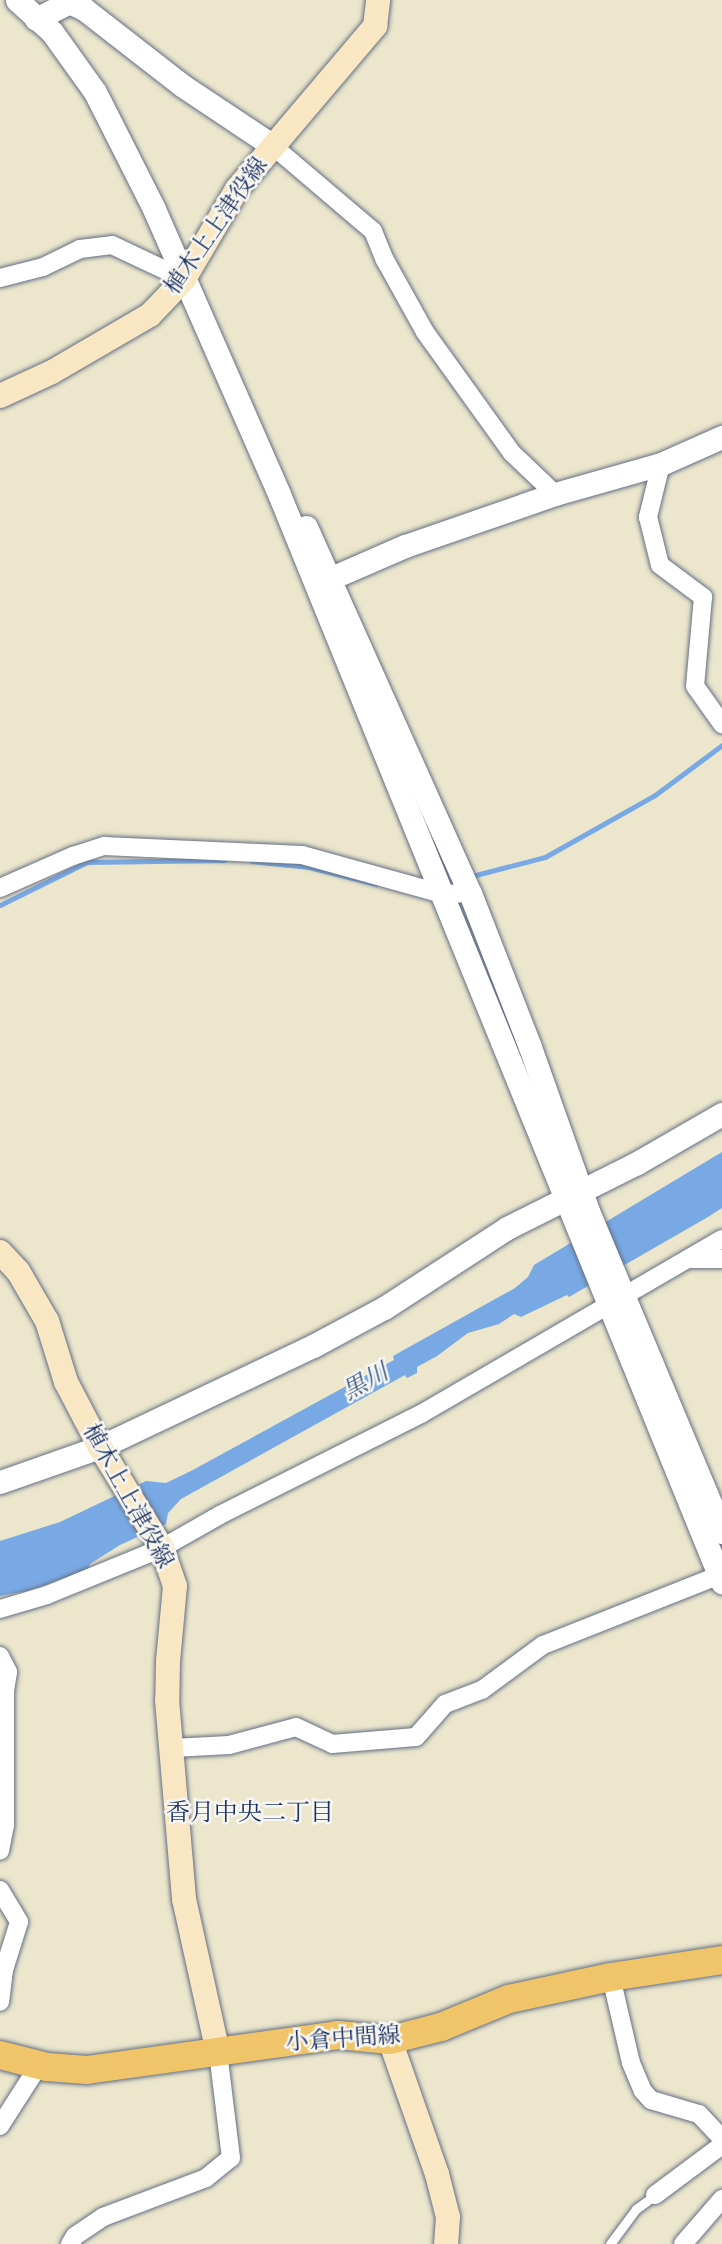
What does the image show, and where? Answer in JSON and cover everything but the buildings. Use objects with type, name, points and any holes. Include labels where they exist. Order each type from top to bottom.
[{"type":"main road","name":"植木上上津役線","points":[[0,397],[52,372],[150,315],[187,274],[237,190],[375,26],[378,0]]},
{"type":"main road","name":"植木上上津役線","points":[[0,1252],[18,1271],[47,1321],[66,1382],[106,1457],[158,1543],[175,1586],[167,1700],[184,1899],[218,2052]]},
{"type":"main road","name":"小倉中間線","points":[[0,2055],[39,2065],[87,2070],[338,2035],[390,2040],[441,2027],[509,1999],[611,1977],[722,1960]]},
{"type":"main road","points":[[390,2040],[437,2174],[448,2217],[446,2244]]},
{"type":"street","points":[[17,0],[40,10],[52,32],[95,92],[121,139],[330,579],[470,893],[577,1204]]},
{"type":"street","points":[[40,10],[69,2],[84,9],[183,86],[273,146],[373,231],[385,260],[425,332],[512,453],[555,494]]},
{"type":"street","points":[[0,278],[43,268],[80,249],[112,245],[187,274],[279,494],[338,645],[616,1299],[721,1577],[543,1645],[482,1690],[445,1704],[416,1737],[332,1744],[296,1727],[229,1745],[173,1748]]},
{"type":"street","points":[[330,579],[405,546],[555,494],[661,464],[722,438]]},
{"type":"street","points":[[661,464],[649,517],[660,565],[703,597],[695,686],[722,724]]},
{"type":"street","points":[[0,888],[73,856],[104,846],[302,855],[443,894],[470,893]]},
{"type":"street","points":[[0,1482],[106,1457],[384,1308],[507,1228],[577,1204],[722,1114]]},
{"type":"street","points":[[0,1609],[47,1595],[220,1515],[421,1414],[722,1239]]},
{"type":"street","points":[[690,1259],[722,1259]]},
{"type":"street","points":[[616,1299],[722,1532]]},
{"type":"street","points":[[0,1656],[8,1672],[5,1692],[3,1826],[0,1851]]},
{"type":"street","points":[[0,1890],[19,1922],[4,1970],[0,2002]]},
{"type":"street","points":[[611,1977],[631,2063],[643,2091],[651,2100],[699,2114],[722,2139]]},
{"type":"street","points":[[70,2244],[75,2236],[103,2217],[206,2178],[231,2158],[218,2052]]},
{"type":"street","points":[[0,2126],[39,2065]]},
{"type":"street","points":[[655,2194],[722,2145]]},
{"type":"street","points":[[682,2244],[722,2199]]},
{"type":"lane","points":[[610,2244],[636,2209],[655,2194]]},
{"type":"water","name":"黒川","points":[[722,1152],[722,1208],[708,1217],[569,1297],[567,1295],[521,1317],[514,1314],[499,1324],[468,1333],[417,1367],[417,1373],[407,1378],[405,1375],[181,1499],[168,1513],[166,1524],[120,1545],[90,1564],[87,1571],[27,1591],[0,1596],[0,1541],[60,1522],[146,1481],[166,1483],[191,1471],[394,1360],[393,1356],[515,1288],[528,1277],[534,1265]]},
{"type":"waterway","points":[[468,877],[545,857],[655,795],[722,745]]},
{"type":"waterway","points":[[0,905],[87,862],[225,860]]},
{"type":"waterway","points":[[252,861],[309,867],[376,884]]},
{"type":"district","name":"香月中央二丁目","points":[[250,1814]]}]
